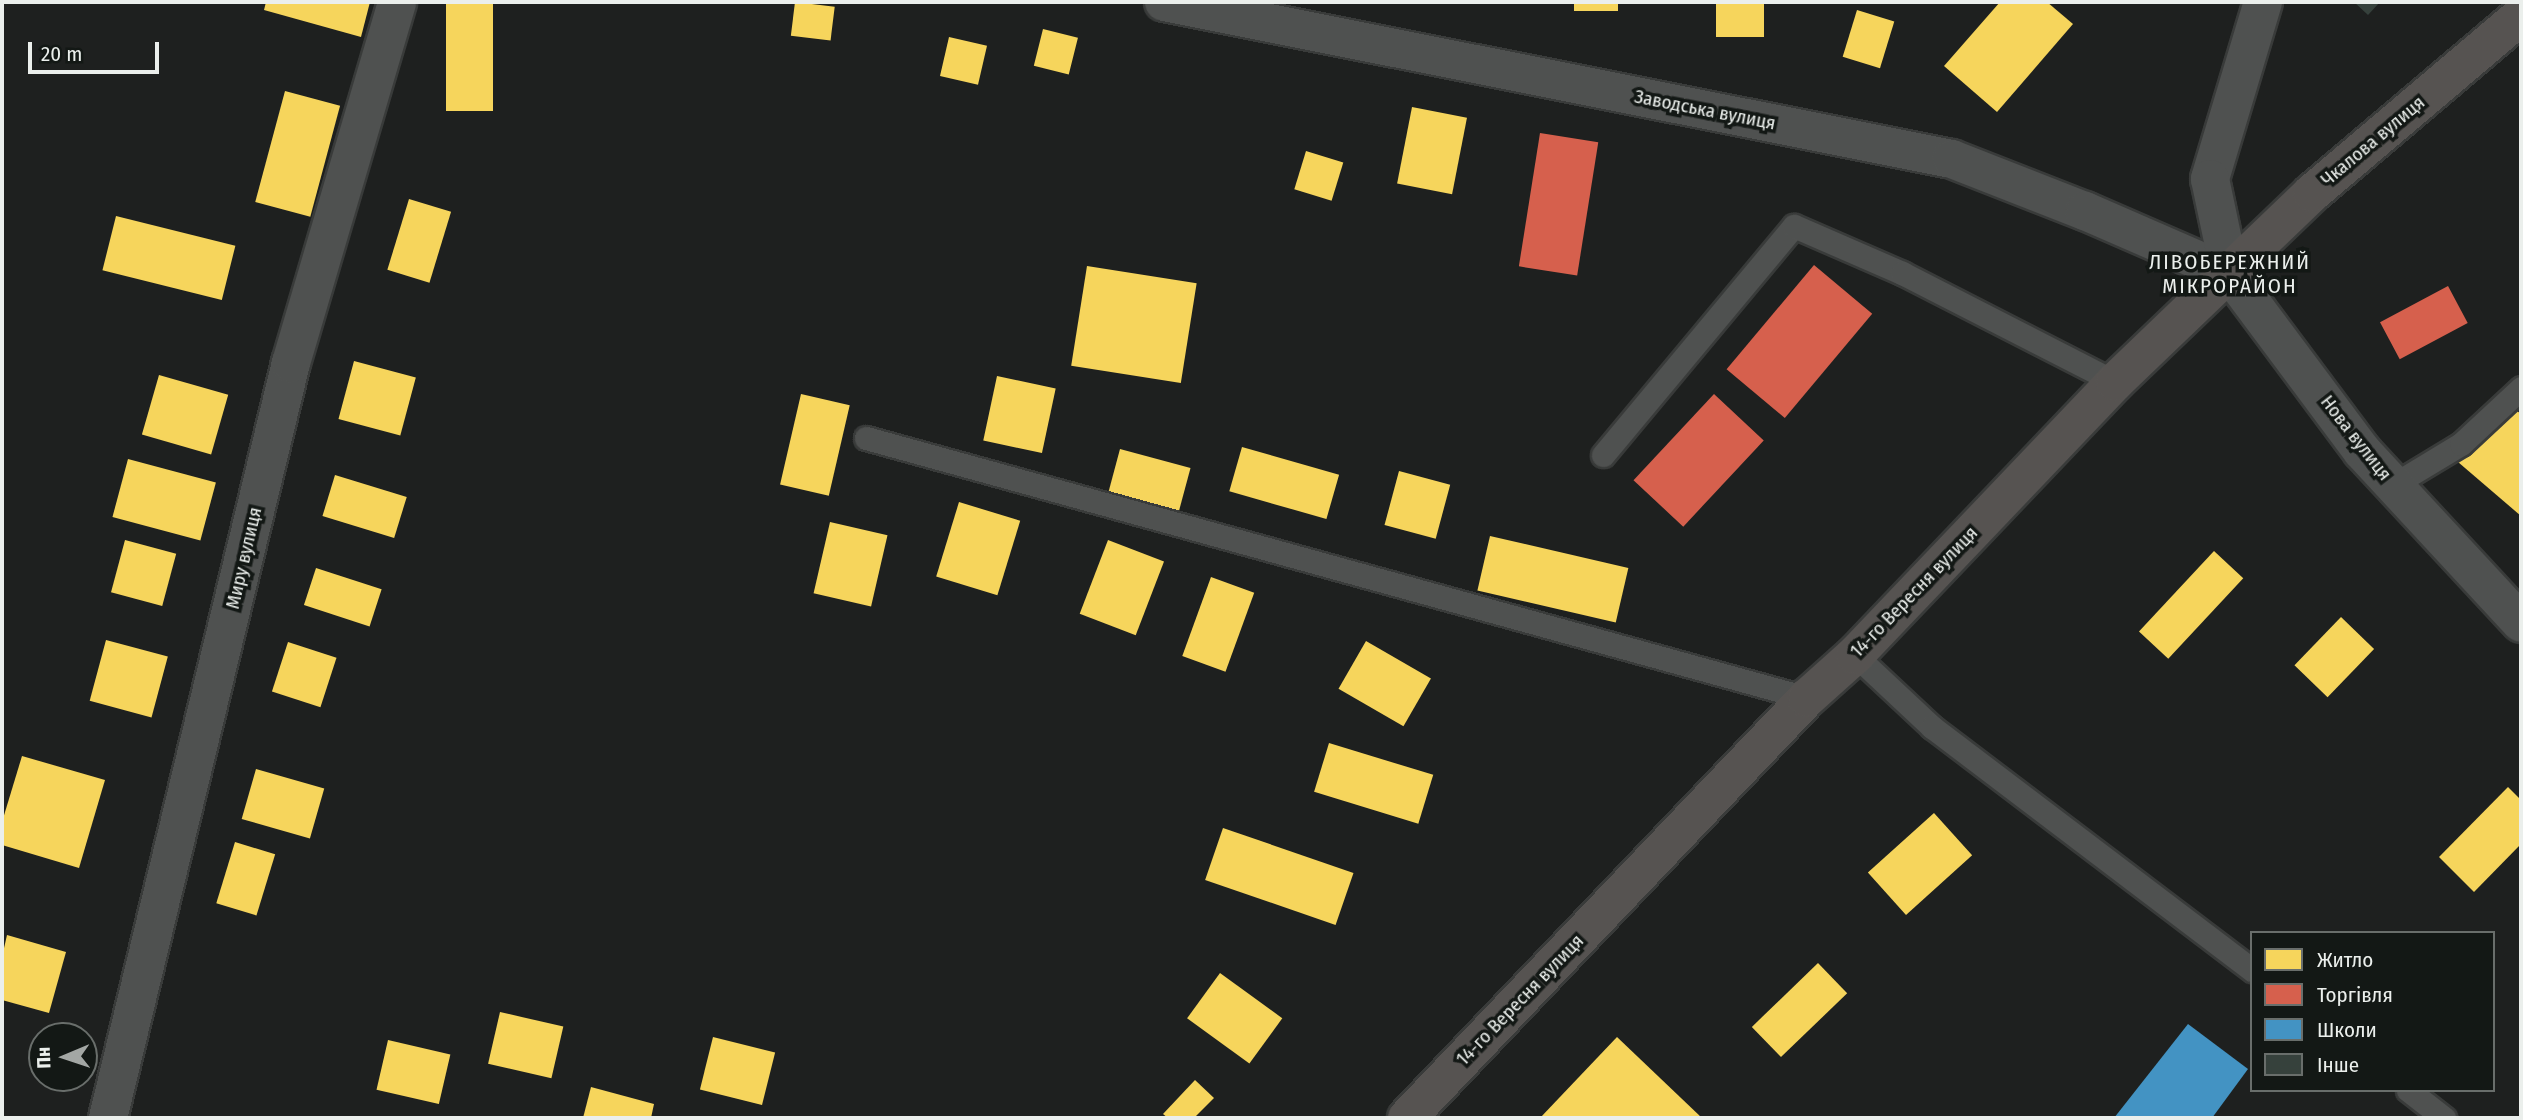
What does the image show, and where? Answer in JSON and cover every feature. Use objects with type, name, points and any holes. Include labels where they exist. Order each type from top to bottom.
[{"type":"main road","name":"Чкалова вулиця","points":[[2230,274],[2312,193],[2521,16]]},
{"type":"main road","name":"14-го Вересня вулиця","points":[[1407,1118],[1807,698],[1855,655],[2115,382],[2230,274]]},
{"type":"street","name":"Миру вулиця","points":[[108,1118],[290,363],[397,2]]},
{"type":"street","name":"Заводська вулиця","points":[[1164,2],[1952,159],[2085,211],[2230,274]]},
{"type":"street","points":[[2230,274],[2210,179],[2263,2]]},
{"type":"street","name":"Нова вулиця","points":[[2230,274],[2362,451],[2521,623]]},
{"type":"lane","points":[[1604,455],[1794,226],[1902,273],[2115,382]]},
{"type":"lane","points":[[2393,485],[2460,444],[2521,388]]},
{"type":"lane","points":[[866,438],[1807,698]]},
{"type":"lane","points":[[1855,655],[1932,727],[2250,968]]},
{"type":"lane","points":[[2411,1092],[2444,1118]]},
{"type":"building: Житло","points":[[266,2],[370,2],[361,37],[264,10]]},
{"type":"building: Житло","points":[[446,2],[493,2],[493,111],[446,111]]},
{"type":"building: Житло","points":[[795,2],[835,7],[831,41],[791,36]]},
{"type":"building: Житло","points":[[1574,2],[1618,2],[1618,11],[1574,11]]},
{"type":"building: Житло","points":[[1716,2],[1764,2],[1764,37],[1716,37]]},
{"type":"building: Житло","points":[[2000,2],[2047,2],[2073,24],[1997,112],[1944,66]]},
{"type":"building: Житло","points":[[1857,10],[1894,21],[1880,68],[1843,57]]},
{"type":"building: Житло","points":[[1043,29],[1078,38],[1069,75],[1034,66]]},
{"type":"building: Житло","points":[[949,37],[987,46],[978,85],[940,76]]},
{"type":"building: Житло","points":[[285,91],[340,106],[310,217],[255,202]]},
{"type":"building: Житло","points":[[1412,107],[1467,118],[1452,194],[1397,184]]},
{"type":"building: Житло","points":[[1306,151],[1343,162],[1332,201],[1294,189]]},
{"type":"building: Житло","points":[[409,199],[451,212],[429,283],[387,270]]},
{"type":"building: Житло","points":[[116,216],[235,246],[222,300],[102,270]]},
{"type":"building: Житло","points":[[1087,266],[1197,283],[1181,383],[1071,366]]},
{"type":"building: Житло","points":[[354,361],[416,378],[400,436],[338,419]]},
{"type":"building: Житло","points":[[159,375],[228,395],[211,454],[142,435]]},
{"type":"building: Житло","points":[[997,376],[1056,388],[1042,453],[983,441]]},
{"type":"building: Житло","points":[[801,394],[850,405],[829,496],[780,485]]},
{"type":"building: Житло","points":[[2507,403],[2521,414],[2521,516],[2458,462]]},
{"type":"building: Житло","points":[[1242,447],[1339,475],[1326,519],[1229,491]]},
{"type":"building: Житло","points":[[1120,449],[1191,468],[1178,513],[1108,494]]},
{"type":"building: Житло","points":[[128,459],[216,483],[200,541],[112,517]]},
{"type":"building: Житло","points":[[1399,471],[1450,485],[1436,539],[1385,525]]},
{"type":"building: Житло","points":[[335,475],[407,497],[394,538],[322,516]]},
{"type":"building: Житло","points":[[959,502],[1020,521],[997,595],[936,577]]},
{"type":"building: Житло","points":[[830,522],[887,535],[871,606],[814,593]]},
{"type":"building: Житло","points":[[1490,536],[1628,568],[1616,623],[1477,591]]},
{"type":"building: Житло","points":[[125,540],[176,554],[162,606],[111,592]]},
{"type":"building: Житло","points":[[1108,540],[1164,562],[1136,635],[1080,614]]},
{"type":"building: Житло","points":[[2214,551],[2243,578],[2168,659],[2139,631]]},
{"type":"building: Житло","points":[[316,568],[382,589],[370,626],[304,605]]},
{"type":"building: Житло","points":[[1211,577],[1254,593],[1225,672],[1182,656]]},
{"type":"building: Житло","points":[[2341,617],[2374,649],[2328,697],[2294,665]]},
{"type":"building: Житло","points":[[106,640],[168,657],[152,717],[90,701]]},
{"type":"building: Житло","points":[[1366,641],[1431,678],[1403,726],[1338,689]]},
{"type":"building: Житло","points":[[288,642],[337,658],[320,707],[272,691]]},
{"type":"building: Житло","points":[[1329,743],[1433,775],[1418,824],[1314,792]]},
{"type":"building: Житло","points":[[22,756],[105,780],[79,868],[2,845],[2,822]]},
{"type":"building: Житло","points":[[256,769],[324,789],[310,839],[242,819]]},
{"type":"building: Житло","points":[[2508,787],[2521,800],[2521,844],[2474,892],[2439,857]]},
{"type":"building: Житло","points":[[1934,813],[1972,855],[1906,915],[1868,873]]},
{"type":"building: Житло","points":[[1223,828],[1353,873],[1336,925],[1205,880]]},
{"type":"building: Житло","points":[[235,842],[275,854],[256,915],[216,903]]},
{"type":"building: Житло","points":[[7,935],[66,952],[49,1013],[2,1000],[2,957]]},
{"type":"building: Житло","points":[[1818,963],[1847,993],[1781,1057],[1752,1027]]},
{"type":"building: Житло","points":[[1220,973],[1282,1018],[1249,1064],[1187,1018]]},
{"type":"building: Житло","points":[[500,1012],[563,1027],[551,1078],[488,1064]]},
{"type":"building: Житло","points":[[713,1037],[775,1052],[762,1105],[700,1089]]},
{"type":"building: Житло","points":[[1617,1037],[1702,1118],[1540,1118]]},
{"type":"building: Житло","points":[[388,1040],[450,1054],[439,1104],[377,1090]]},
{"type":"building: Житло","points":[[1195,1080],[1214,1098],[1194,1118],[1168,1118],[1163,1114]]},
{"type":"building: Житло","points":[[591,1087],[654,1104],[651,1118],[583,1118]]},
{"type":"building: Торгівля","points":[[1540,133],[1598,142],[1577,276],[1519,266]]},
{"type":"building: Торгівля","points":[[1814,265],[1872,314],[1785,418],[1727,369]]},
{"type":"building: Торгівля","points":[[2448,286],[2468,323],[2400,359],[2380,322]]},
{"type":"building: Торгівля","points":[[1714,394],[1764,440],[1683,527],[1634,480]]},
{"type":"building: Школи","points":[[2188,1024],[2248,1069],[2212,1118],[2114,1118]]},
{"type":"building: Інше","points":[[2354,2],[2380,2],[2368,15]]},
{"type":"district","name":"ЛІВОБЕРЕЖНИЙ МІКРОРАЙОН","points":[[2230,274]]}]
